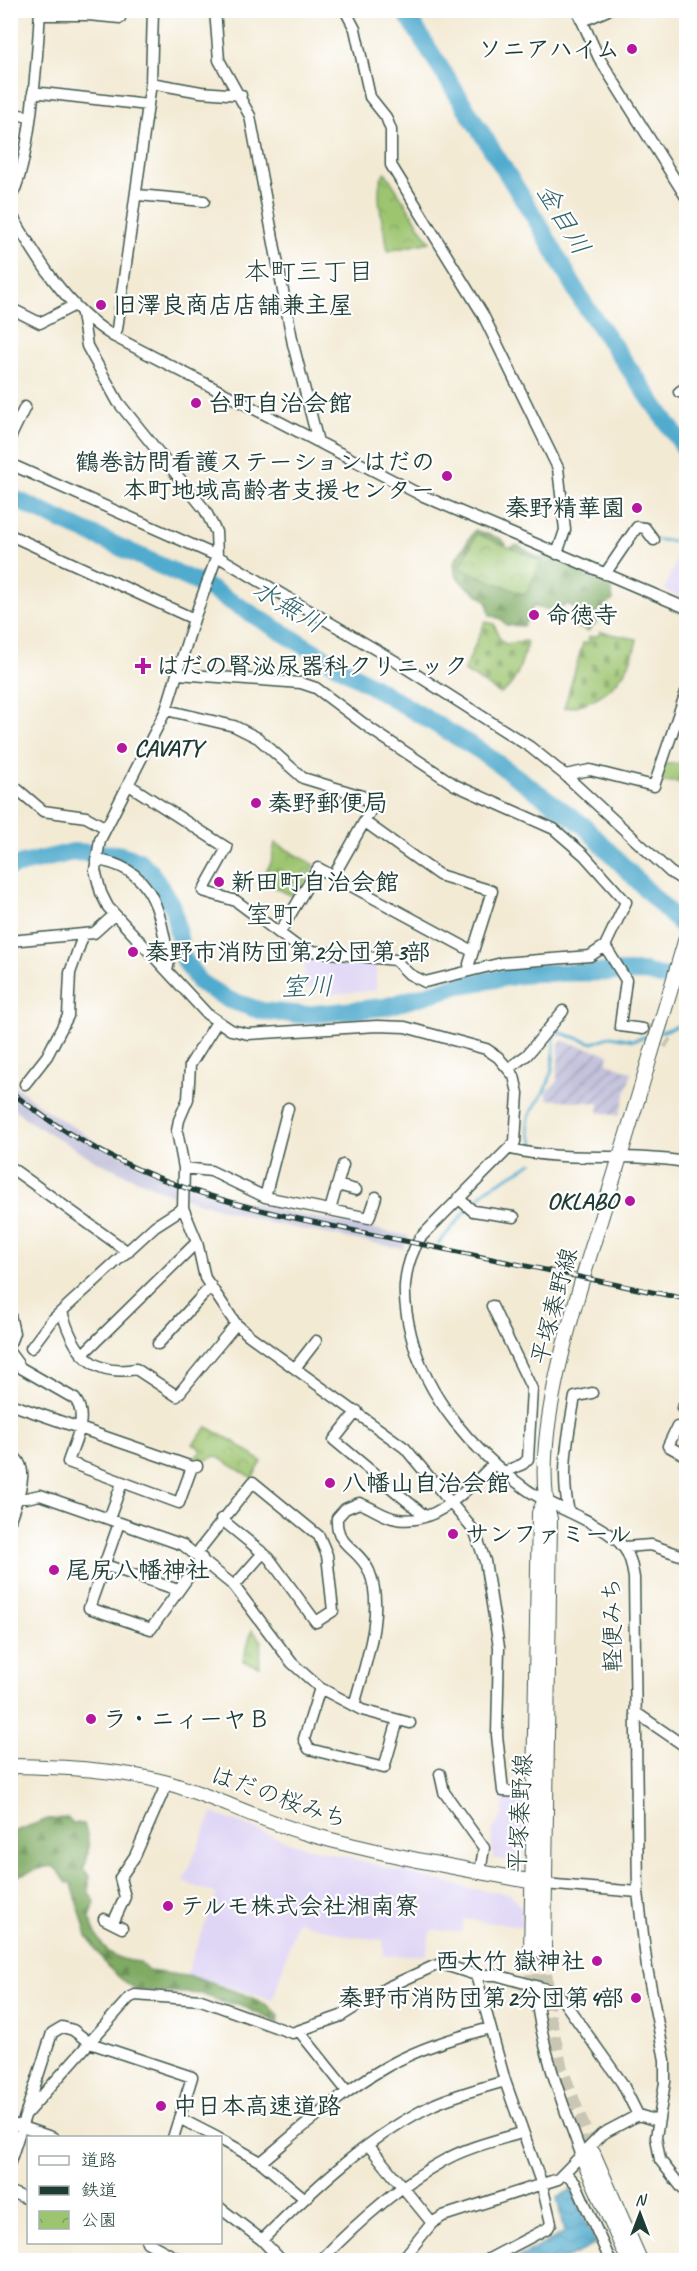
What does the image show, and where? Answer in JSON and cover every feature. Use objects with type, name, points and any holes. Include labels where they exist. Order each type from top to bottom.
[{"type":"main road","name":"平塚秦野線","points":[[537,1953],[540,1793],[539,1514],[545,1500],[549,1427],[560,1363],[687,938]]},
{"type":"main road","name":"はだの桜みち","points":[[10,1766],[66,1767],[132,1775],[167,1783],[316,1836],[538,1883]]},
{"type":"main road","points":[[587,2157],[628,2260]]},
{"type":"main road","points":[[587,2157],[640,2260]]},
{"type":"street","points":[[113,336],[117,329],[138,195],[152,83],[153,10]]},
{"type":"street","points":[[215,10],[219,60],[241,95],[250,116],[293,344],[318,442]]},
{"type":"street","points":[[345,10],[355,29],[370,97],[386,117],[391,130],[389,154],[394,171],[482,313],[558,468],[566,530],[557,554]]},
{"type":"street","points":[[576,10],[598,58],[686,195]]},
{"type":"street","points":[[583,21],[608,10]]},
{"type":"street","points":[[10,198],[20,177],[30,117],[40,13],[120,18]]},
{"type":"street","points":[[152,83],[201,93],[241,95]]},
{"type":"street","points":[[33,92],[148,105]]},
{"type":"street","points":[[10,113],[30,117]]},
{"type":"street","points":[[138,195],[204,201]]},
{"type":"street","points":[[10,212],[33,252],[73,306],[113,336],[421,495],[687,608]]},
{"type":"street","points":[[10,308],[40,323],[73,306]]},
{"type":"street","points":[[82,314],[87,345],[118,402],[205,510],[216,532],[217,558],[194,617],[166,710],[100,840],[96,859],[96,878],[101,893],[114,915],[217,1022],[231,1030],[248,1034],[377,1026],[405,1027],[486,1049],[509,1068],[518,1093],[517,1135],[511,1149],[532,1154],[687,1162]]},
{"type":"street","points":[[10,438],[25,407]]},
{"type":"street","points":[[10,464],[217,558],[297,601],[484,716],[565,775],[670,872],[687,882]]},
{"type":"street","points":[[605,574],[637,527],[645,528],[654,540]]},
{"type":"street","points":[[10,535],[194,617]]},
{"type":"street","points":[[129,785],[227,848],[203,891],[236,901],[302,950],[395,960],[409,974],[425,981],[502,963],[578,959],[590,956],[605,946],[627,902],[584,855],[554,829],[455,785],[372,730],[316,688],[301,683],[178,674]]},
{"type":"street","points":[[565,775],[590,770],[654,786],[687,692]]},
{"type":"street","points":[[166,710],[234,726],[258,738],[303,778],[362,796],[372,808],[334,875]]},
{"type":"street","points":[[10,783],[43,810],[86,817],[105,828]]},
{"type":"street","points":[[365,822],[439,875],[504,894]]},
{"type":"street","points":[[96,859],[124,867],[154,897],[161,917],[169,961],[166,971]]},
{"type":"street","points":[[280,932],[318,868],[472,951]]},
{"type":"street","points":[[470,970],[472,951],[492,891]]},
{"type":"street","points":[[10,941],[51,936],[83,936],[100,930],[114,915]]},
{"type":"street","points":[[25,1084],[47,1056],[68,1016],[70,972],[83,936]]},
{"type":"street","points":[[605,946],[626,980],[620,1026],[643,1029]]},
{"type":"street","points":[[509,1068],[527,1054],[563,1011]]},
{"type":"street","points":[[217,1022],[190,1065],[188,1099],[177,1131],[184,1168],[183,1208],[197,1242],[205,1278],[236,1324],[405,1448],[475,1532],[485,1561],[499,1647],[497,1735],[503,1791],[540,1793]]},
{"type":"street","points":[[265,1197],[288,1108]]},
{"type":"street","name":"軽便みち","points":[[511,1149],[466,1204],[420,1238],[409,1257],[405,1283],[406,1316],[414,1347],[438,1401],[494,1464],[545,1500],[607,1533],[624,1547],[631,1560],[634,1578],[638,1892],[647,1968],[665,2060],[665,2082],[656,2137],[660,2160],[687,2193]]},
{"type":"street","points":[[330,1210],[343,1165]]},
{"type":"street","points":[[10,1167],[128,1252]]},
{"type":"street","points":[[184,1168],[211,1171],[265,1197],[369,1218],[376,1197]]},
{"type":"street","points":[[337,1185],[356,1190]]},
{"type":"street","points":[[466,1204],[514,1216]]},
{"type":"street","points":[[31,1348],[51,1321],[155,1226],[183,1208]]},
{"type":"street","points":[[82,1354],[197,1242]]},
{"type":"street","points":[[159,1344],[211,1286]]},
{"type":"street","points":[[492,1306],[532,1389],[528,1459],[520,1466],[504,1472]]},
{"type":"street","points":[[62,1312],[70,1337],[87,1361],[120,1372],[136,1369],[177,1396],[236,1324]]},
{"type":"street","points":[[10,1315],[14,1333],[10,1342]]},
{"type":"street","points":[[296,1367],[316,1341]]},
{"type":"street","points":[[10,1353],[21,1368],[75,1399],[82,1413],[79,1427],[68,1462],[179,1503],[195,1466],[79,1427],[13,1405],[10,1401]]},
{"type":"street","points":[[569,1512],[563,1487],[570,1422],[575,1397],[592,1393]]},
{"type":"street","points":[[357,1412],[334,1440],[425,1516]]},
{"type":"street","points":[[677,1427],[668,1446],[687,1456]]},
{"type":"street","points":[[10,1454],[18,1460],[23,1470],[10,1520]]},
{"type":"street","points":[[354,1706],[373,1634],[375,1617],[369,1572],[339,1537],[337,1518],[345,1509],[359,1503],[396,1519],[416,1520],[450,1503],[494,1464]]},
{"type":"street","points":[[117,1529],[89,1608],[151,1629],[178,1590],[221,1519],[253,1482],[306,1523],[319,1536],[327,1555],[333,1611],[316,1622],[263,1553],[221,1519]]},
{"type":"street","points":[[109,1519],[122,1483]]},
{"type":"street","points":[[17,1496],[26,1498],[39,1495],[201,1553],[234,1586],[292,1663],[320,1688],[354,1706],[410,1723]]},
{"type":"street","points":[[624,1547],[635,1544],[651,1545],[687,1557]]},
{"type":"street","points":[[234,1586],[263,1553]]},
{"type":"street","points":[[105,1565],[178,1590]]},
{"type":"street","points":[[320,1688],[304,1739],[309,1749],[384,1768],[398,1720]]},
{"type":"street","points":[[634,1712],[687,1747]]},
{"type":"street","points":[[440,1774],[444,1792],[484,1848],[480,1872]]},
{"type":"street","points":[[113,1923],[125,1897],[120,1878],[135,1856],[167,1783]]},
{"type":"street","points":[[538,1883],[638,1892]]},
{"type":"street","points":[[26,2114],[129,1998],[135,1995],[201,2000],[292,2033],[342,2016],[386,1988],[442,1964],[476,1975],[496,1975],[557,1992],[622,2084],[638,2115]]},
{"type":"street","points":[[476,1975],[505,2081],[521,2133],[542,2185],[551,2223],[548,2228],[487,2260]]},
{"type":"street","points":[[535,1986],[537,2016],[551,2074],[587,2157]]},
{"type":"street","points":[[51,2019],[73,2030],[90,2043],[192,2077],[174,2136]]},
{"type":"street","points":[[10,2162],[52,2033],[62,2027],[73,2030]]},
{"type":"street","points":[[261,2163],[347,2091],[386,2066],[424,2049],[490,2028]]},
{"type":"street","points":[[299,2031],[347,2091]]},
{"type":"street","points":[[262,2240],[304,2198],[401,2122],[435,2104],[505,2081]]},
{"type":"street","points":[[402,2260],[432,2223],[476,2204],[558,2179],[587,2157],[610,2128],[638,2115],[658,2121]]},
{"type":"street","points":[[179,2118],[215,2136]]},
{"type":"street","points":[[10,2123],[48,2136]]},
{"type":"street","points":[[321,2260],[346,2235],[429,2169],[462,2151],[521,2133]]},
{"type":"street","points":[[222,2140],[261,2163],[304,2198]]},
{"type":"street","points":[[369,2146],[432,2223]]},
{"type":"street","points":[[566,2173],[576,2184],[610,2260]]},
{"type":"street","points":[[10,2192],[27,2199]]},
{"type":"street","points":[[222,2210],[262,2240],[281,2260]]},
{"type":"street","points":[[151,2244],[180,2260]]},
{"type":"shaded area","points":[[686,549],[686,598],[664,590],[676,561],[674,557]]},
{"type":"shaded area","points":[[305,954],[376,962],[376,990],[326,995],[326,988],[304,988]]},
{"type":"shaded area","points":[[563,1041],[609,1054],[607,1063],[632,1072],[619,1116],[598,1112],[599,1103],[547,1099],[547,1091],[557,1082],[559,1043]]},
{"type":"shaded area","points":[[10,1082],[43,1108],[103,1146],[169,1179],[276,1210],[409,1236],[403,1249],[275,1224],[167,1193],[98,1162],[30,1122],[11,1106]]},
{"type":"shaded area","points":[[503,1796],[525,1797],[525,1851],[511,1861],[493,1858],[491,1833],[503,1814]]},
{"type":"shaded area","points":[[212,1813],[294,1844],[469,1888],[511,1894],[523,1910],[522,1927],[464,1919],[462,1932],[431,1930],[426,1955],[384,1956],[383,1940],[347,1936],[297,1921],[273,2000],[186,1974],[217,1894],[183,1882]]},
{"type":"green space","points":[[385,172],[430,242],[388,251],[379,198],[379,187]]},
{"type":"green space","points":[[475,530],[501,539],[506,544],[504,550],[517,545],[538,557],[552,558],[582,570],[585,577],[601,581],[611,588],[613,600],[593,616],[596,623],[588,631],[576,627],[576,609],[568,604],[551,609],[533,606],[524,626],[506,625],[501,619],[490,615],[487,601],[463,584],[455,574],[454,562]]},
{"type":"green space","points":[[477,534],[542,561],[525,595],[460,568]]},
{"type":"green space","points":[[485,622],[494,624],[500,639],[505,644],[526,641],[527,644],[515,678],[501,694],[464,671]]},
{"type":"green space","points":[[601,632],[637,639],[628,665],[621,676],[602,694],[578,705],[564,708],[583,643],[588,643],[589,637],[597,636]]},
{"type":"green space","points":[[684,763],[686,782],[658,782],[665,764]]},
{"type":"green space","points":[[275,843],[315,865],[296,898],[261,880],[271,863]]},
{"type":"green space","points":[[207,1427],[234,1442],[262,1462],[252,1478],[216,1456],[195,1464],[190,1462],[200,1453],[200,1448],[193,1444]]},
{"type":"green space","points":[[252,1630],[262,1641],[259,1666],[243,1661]]},
{"type":"green space","points":[[68,1818],[73,1823],[84,1824],[86,1829],[88,1853],[83,1868],[89,1876],[89,1893],[95,1902],[90,1918],[97,1937],[107,1950],[120,1958],[140,1962],[149,1971],[193,1977],[246,1995],[267,2005],[279,2016],[278,2023],[238,2004],[224,2003],[202,1994],[137,1990],[107,1966],[87,1936],[72,1884],[67,1883],[56,1868],[51,1866],[11,1876],[10,1833],[48,1819]]},
{"type":"water","points":[[572,2190],[596,2244],[563,2260],[514,2260],[564,2233],[557,2197]]},
{"type":"waterway","name":"金目川","points":[[404,10],[537,221],[582,301],[686,450]]},
{"type":"waterway","name":"水無川","points":[[10,497],[205,586],[479,750],[583,825],[686,930]]},
{"type":"waterway","points":[[658,540],[686,542]]},
{"type":"waterway","name":"室川","points":[[10,867],[73,852],[117,854],[138,860],[150,871],[173,907],[183,958],[199,982],[229,1000],[262,1011],[305,1015],[385,1007],[460,985],[532,973],[644,972],[686,982]]},
{"type":"waterway","points":[[661,1032],[686,1023]]},
{"type":"waterway","points":[[537,1149],[531,1137],[528,1119],[549,1081],[553,1063],[554,1034],[558,1032],[593,1043],[611,1036],[633,1040],[652,1035]]},
{"type":"waterway","points":[[472,1206],[487,1189],[532,1163]]},
{"type":"waterway","points":[[439,1243],[467,1210]]},
{"type":"tunnel","points":[[643,1029],[658,1030],[660,1038],[669,1044]]},
{"type":"tunnel","points":[[531,1953],[533,1996]]},
{"type":"tunnel","points":[[544,1953],[548,2012],[561,2069],[593,2153]]},
{"type":"railway","points":[[10,1091],[55,1125],[102,1152],[149,1174],[197,1192],[298,1219],[686,1299]]},
{"type":"place","name":"ソニアハイム","points":[[632,49]]},
{"type":"place","name":"旧澤良商店店舗兼主屋","points":[[101,305]]},
{"type":"place","name":"台町自治会館","points":[[196,403]]},
{"type":"place","name":"鶴巻訪問看護ステーションはだの 本町地域高齢者支援センター","points":[[447,476]]},
{"type":"place","name":"秦野精華園","points":[[637,508]]},
{"type":"place","name":"命徳寺","points":[[534,615]]},
{"type":"place","name":"はだの腎泌尿器科クリニック","points":[[143,666]]},
{"type":"place","name":"CAVATY","points":[[122,748]]},
{"type":"place","name":"秦野郵便局","points":[[256,803]]},
{"type":"place","name":"新田町自治会館","points":[[219,882]]},
{"type":"place","name":"秦野市消防団第2分団第3部","points":[[133,952]]},
{"type":"place","name":"OKLABO","points":[[630,1201]]},
{"type":"place","name":"八幡山自治会館","points":[[330,1483]]},
{"type":"place","name":"サンファミール","points":[[453,1534]]},
{"type":"place","name":"尾尻八幡神社","points":[[54,1570]]},
{"type":"place","name":"ラ・ニィーヤＢ","points":[[91,1719]]},
{"type":"place","name":"テルモ株式会社湘南寮","points":[[168,1906]]},
{"type":"place","name":"西大竹 嶽神社","points":[[597,1961]]},
{"type":"place","name":"秦野市消防団第2分団第4部","points":[[636,1998]]},
{"type":"place","name":"中日本高速道路","points":[[161,2106]]},
{"type":"district","name":"本町三丁目","points":[[309,271]]},
{"type":"district","name":"室町","points":[[272,914]]}]
